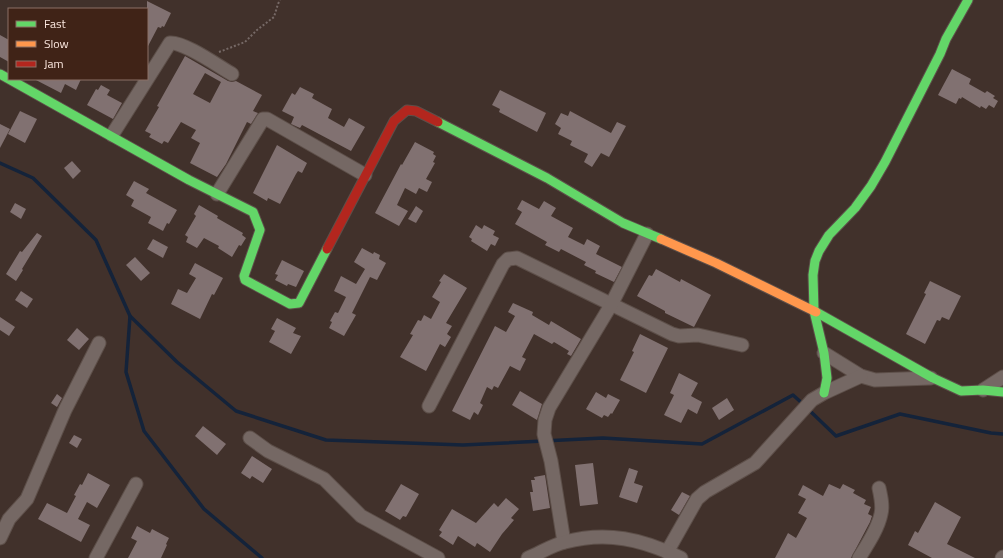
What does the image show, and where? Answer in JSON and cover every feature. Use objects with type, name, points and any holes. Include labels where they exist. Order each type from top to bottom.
[{"type":"street","points":[[824,393],[827,378],[824,353],[814,311],[813,275],[815,261],[819,250],[829,234],[864,197],[885,162],[940,54],[949,32],[968,0]]},
{"type":"street","points":[[148,79],[168,44],[172,42],[200,54],[232,74]]},
{"type":"street","points":[[11,80],[175,172],[254,212],[260,230],[244,276],[245,280],[290,304],[299,303],[304,297],[364,175],[394,121],[407,110],[416,111],[547,178],[623,223],[716,263],[814,311],[934,378],[961,391],[983,390],[1003,392]]},
{"type":"street","points":[[112,136],[147,80]]},
{"type":"street","points":[[217,194],[263,119],[267,119],[364,175]]},
{"type":"street","points":[[564,542],[551,461],[544,434],[545,420],[549,408],[611,305],[647,234]]},
{"type":"street","points":[[429,406],[503,264],[508,259],[517,258],[672,334],[679,336],[698,335],[742,345]]},
{"type":"street","points":[[0,538],[9,519],[27,499],[65,410],[99,343]]},
{"type":"street","points":[[824,353],[861,376],[875,380],[934,378]]},
{"type":"street","points":[[667,552],[697,499],[705,492],[755,463],[812,400],[861,376]]},
{"type":"street","points":[[983,390],[1003,378]]},
{"type":"street","points":[[250,438],[268,451],[324,479],[361,516],[438,558]]},
{"type":"street","points":[[96,558],[136,484]]},
{"type":"street","points":[[860,558],[881,514],[882,500],[879,488]]},
{"type":"street","points":[[533,557],[564,542],[612,537],[644,543],[681,558]]},
{"type":"path","points":[[200,54],[216,53],[244,42],[274,17],[280,0]]},
{"type":"building","points":[[147,1],[171,13],[164,27],[158,27],[148,46],[148,8]]},
{"type":"building","points":[[0,35],[8,39],[8,61],[0,57]]},
{"type":"building","points":[[185,56],[228,81],[236,81],[262,95],[253,111],[258,113],[251,124],[247,122],[226,164],[217,177],[190,163],[200,143],[191,138],[196,130],[181,122],[168,143],[164,141],[162,144],[149,137],[151,134],[145,131],[159,107],[157,106]],"holes":[[[205,73],[221,82],[210,103],[193,94]]]},
{"type":"building","points":[[952,69],[971,79],[969,84],[985,93],[987,91],[995,96],[993,98],[998,101],[994,108],[989,105],[986,109],[981,106],[980,108],[962,97],[961,99],[959,98],[956,104],[938,95]]},
{"type":"building","points":[[36,80],[81,80],[76,90],[65,84],[61,93]]},
{"type":"building","points":[[101,85],[110,90],[107,95],[122,103],[113,119],[87,105],[96,89],[98,90]]},
{"type":"building","points":[[300,87],[314,94],[312,98],[332,109],[328,118],[344,127],[349,118],[365,127],[351,151],[302,125],[300,128],[291,124],[294,117],[282,111],[292,93],[295,95]]},
{"type":"building","points":[[500,90],[546,113],[537,132],[499,112],[500,109],[492,105]]},
{"type":"building","points":[[20,111],[37,119],[25,143],[8,134]]},
{"type":"building","points":[[570,111],[611,133],[617,122],[626,126],[609,157],[601,153],[592,167],[584,162],[588,154],[570,145],[572,141],[558,134],[561,128],[555,124],[561,113],[568,116]]},
{"type":"building","points":[[0,124],[10,129],[0,148]]},
{"type":"building","points":[[415,142],[434,152],[433,154],[436,156],[433,162],[435,163],[426,179],[432,182],[427,192],[419,188],[416,194],[405,188],[397,205],[408,211],[399,226],[375,213],[401,164],[402,165]]},
{"type":"building","points":[[277,145],[307,163],[302,173],[298,171],[296,174],[280,204],[268,198],[267,201],[253,193]]},
{"type":"building","points":[[72,161],[81,171],[73,179],[64,168]]},
{"type":"building","points":[[134,181],[149,189],[146,193],[177,210],[163,231],[148,223],[151,217],[131,206],[134,200],[126,195]]},
{"type":"building","points":[[522,200],[539,209],[544,201],[556,208],[551,216],[573,228],[568,237],[584,245],[587,239],[600,246],[596,254],[622,267],[614,282],[595,273],[596,271],[584,265],[586,262],[561,249],[559,252],[545,245],[547,242],[515,224],[522,212],[517,209]]},
{"type":"building","points":[[15,203],[26,209],[21,219],[10,212]]},
{"type":"building","points":[[199,205],[218,216],[217,218],[243,233],[242,235],[246,238],[241,246],[239,245],[232,257],[218,248],[219,246],[204,238],[197,248],[186,242],[188,237],[185,235],[196,216],[194,214]]},
{"type":"building","points":[[416,206],[423,211],[416,223],[408,219]]},
{"type":"building","points":[[476,225],[482,229],[484,225],[495,231],[493,235],[499,238],[495,246],[491,244],[487,251],[471,241],[472,239],[469,237]]},
{"type":"building","points":[[37,233],[42,236],[16,281],[6,274],[20,251],[22,252]]},
{"type":"building","points":[[153,239],[168,247],[163,258],[147,249]]},
{"type":"building","points":[[362,248],[373,254],[374,252],[380,255],[379,259],[386,263],[377,280],[370,277],[352,313],[356,315],[344,336],[329,328],[332,322],[330,321],[335,312],[338,313],[346,297],[334,291],[341,276],[356,284],[365,269],[354,262]]},
{"type":"building","points":[[135,257],[150,273],[141,281],[126,265]]},
{"type":"building","points":[[282,260],[304,271],[296,287],[288,284],[287,286],[275,280],[278,275],[275,274]]},
{"type":"building","points":[[195,263],[223,278],[214,295],[212,294],[200,319],[171,304],[178,289],[187,293],[196,278],[189,274]]},
{"type":"building","points":[[656,269],[680,282],[681,279],[711,295],[694,327],[665,313],[665,311],[637,296],[649,275],[652,276]]},
{"type":"building","points":[[444,274],[467,288],[446,323],[452,326],[447,334],[451,337],[445,347],[440,344],[426,371],[400,357],[413,335],[410,334],[418,320],[421,321],[424,315],[431,319],[440,302],[432,297]]},
{"type":"building","points":[[930,281],[961,296],[949,320],[942,317],[940,321],[937,320],[925,344],[906,334],[926,294],[924,293]]},
{"type":"building","points":[[21,291],[33,299],[27,308],[15,300]]},
{"type":"building","points":[[513,303],[533,312],[532,315],[549,325],[551,321],[581,339],[571,356],[567,354],[569,351],[554,342],[552,344],[534,334],[522,357],[526,359],[520,371],[510,366],[498,388],[494,386],[492,390],[487,387],[480,403],[483,405],[478,415],[474,412],[470,420],[452,411],[495,326],[506,332],[515,316],[508,312]]},
{"type":"building","points":[[0,317],[15,327],[9,336],[0,330]]},
{"type":"building","points":[[277,318],[296,328],[293,333],[301,336],[291,354],[269,342],[275,331],[271,329]]},
{"type":"building","points":[[77,328],[89,339],[79,350],[67,340]]},
{"type":"building","points":[[640,334],[668,348],[646,393],[620,380],[634,352],[632,351]]},
{"type":"building","points":[[679,373],[698,383],[691,396],[702,402],[697,414],[688,409],[681,423],[664,415],[674,395],[670,393]]},
{"type":"building","points":[[520,391],[542,404],[537,420],[512,405]]},
{"type":"building","points":[[596,392],[606,398],[608,394],[620,400],[612,414],[611,413],[608,417],[604,415],[602,418],[586,409]]},
{"type":"building","points":[[57,394],[62,398],[57,407],[51,403]]},
{"type":"building","points":[[727,398],[734,410],[719,420],[712,408]]},
{"type":"building","points":[[203,426],[226,444],[217,455],[195,436]]},
{"type":"building","points":[[74,435],[82,439],[77,448],[69,443]]},
{"type":"building","points":[[252,456],[272,469],[263,483],[252,476],[250,479],[241,473]]},
{"type":"building","points":[[593,463],[598,504],[580,506],[575,465]]},
{"type":"building","points":[[629,468],[638,471],[634,483],[643,486],[637,503],[619,497]]},
{"type":"building","points":[[88,473],[110,485],[97,508],[87,502],[78,519],[90,525],[81,542],[38,519],[47,503],[67,513],[76,496],[74,495],[80,484],[82,485]]},
{"type":"building","points":[[545,475],[550,508],[533,511],[530,492],[533,492],[531,480],[535,480],[534,477]]},
{"type":"building","points":[[401,484],[419,494],[406,517],[403,516],[400,520],[385,511]]},
{"type":"building","points":[[829,484],[840,489],[843,484],[855,490],[853,493],[866,500],[864,504],[871,507],[868,514],[872,516],[870,522],[851,558],[775,558],[788,533],[796,538],[807,518],[798,513],[806,499],[798,495],[803,485],[823,496]]},
{"type":"building","points":[[682,492],[690,496],[679,515],[671,510]]},
{"type":"building","points":[[506,498],[519,509],[511,518],[514,520],[490,552],[477,543],[475,547],[458,536],[453,545],[439,536],[442,532],[439,530],[452,509],[476,523],[494,503],[498,507]]},
{"type":"building","points":[[935,502],[961,517],[947,544],[975,558],[932,558],[908,545],[915,531],[918,533]]},
{"type":"building","points":[[137,526],[150,533],[152,529],[169,538],[161,558],[128,558],[137,541],[131,538]]},
{"type":"waterway","points":[[0,163],[33,178],[96,240],[130,316],[177,362],[236,411],[326,440],[463,445],[603,438],[702,444],[793,395],[803,404]]},
{"type":"waterway","points":[[130,316],[126,372],[144,431],[204,509],[262,558]]},
{"type":"waterway","points":[[808,409],[836,436],[900,414],[991,433],[1003,434]]},
{"type":"traffic: fast","points":[[824,393],[827,378],[824,353],[814,311],[813,275],[815,261],[819,251],[829,235],[855,208],[871,186],[885,162],[940,54],[946,39],[968,0]]},
{"type":"traffic: fast","points":[[0,74],[8,78]]},
{"type":"traffic: fast","points":[[11,80],[189,180],[253,212],[260,230],[244,276],[245,280],[290,304],[299,303],[327,249]]},
{"type":"traffic: fast","points":[[438,122],[547,178],[623,223],[661,239]]},
{"type":"traffic: fast","points":[[816,312],[933,378],[961,391],[983,390],[1003,392]]},
{"type":"traffic: slow","points":[[661,239],[716,263],[816,312]]},
{"type":"traffic: jam","points":[[327,249],[394,121],[407,110],[416,111],[438,122]]}]
